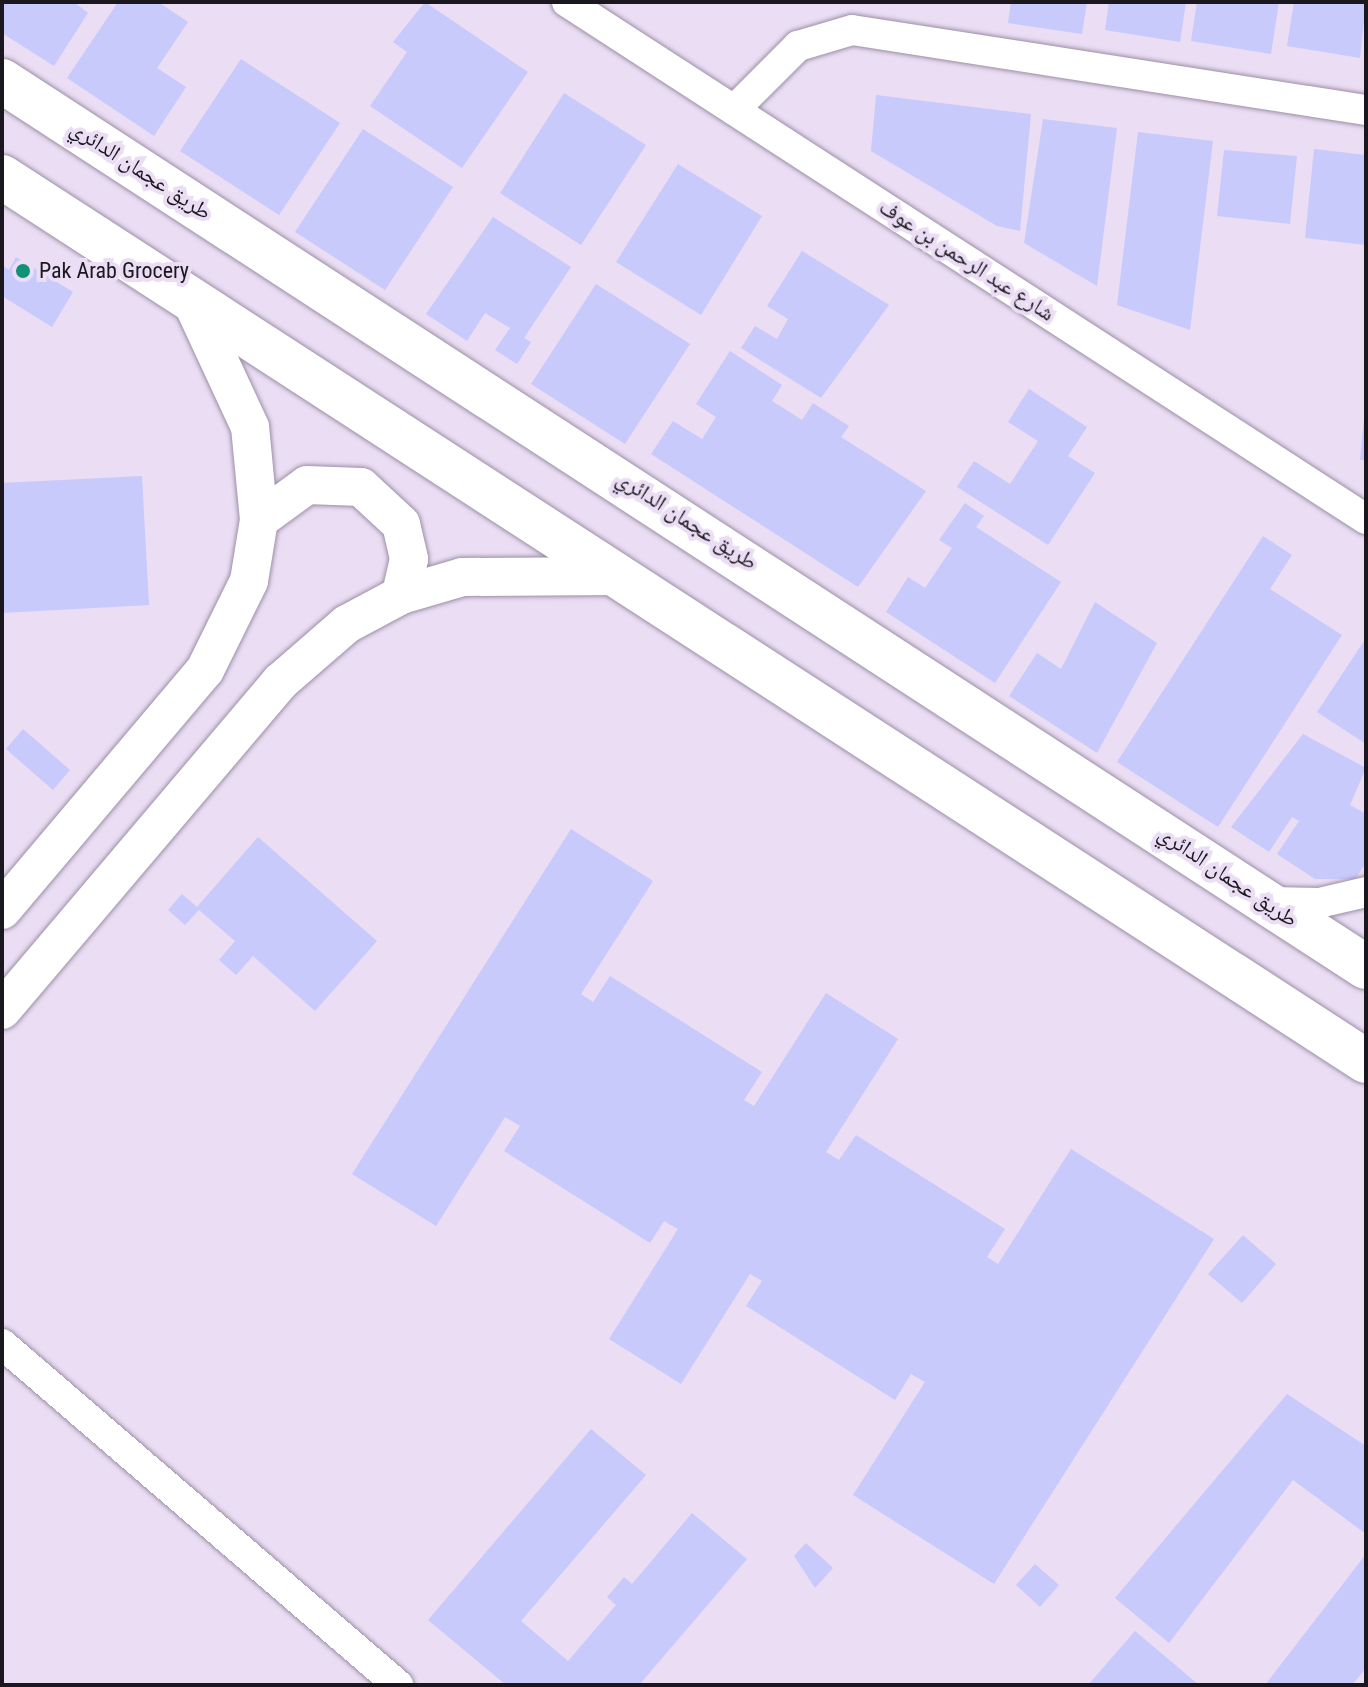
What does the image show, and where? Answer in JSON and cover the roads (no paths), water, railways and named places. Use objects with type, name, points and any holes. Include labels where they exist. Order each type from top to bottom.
[{"type":"main road","name":"طريق عجمان الدائري","points":[[2,81],[1267,902],[1358,956]]},
{"type":"main road","points":[[2,177],[1366,1061]]},
{"type":"street","name":"شارع عبد الرحمن بن عوف","points":[[567,2],[1366,519]]},
{"type":"street","points":[[734,110],[798,46],[852,30],[1366,110]]},
{"type":"street","points":[[2,910],[219,649],[249,581],[259,520],[250,427],[190,298]]},
{"type":"street","points":[[259,520],[307,485],[361,487],[390,509],[404,532],[409,559],[401,595]]},
{"type":"street","points":[[2,1010],[280,682],[335,633],[401,595],[494,572],[618,576]]},
{"type":"street","points":[[1267,902],[1319,903],[1366,892]]},
{"type":"street","points":[[2,1344],[398,1685]]},
{"type":"place","name":"Pak Arab Grocery","points":[[23,271]]}]
